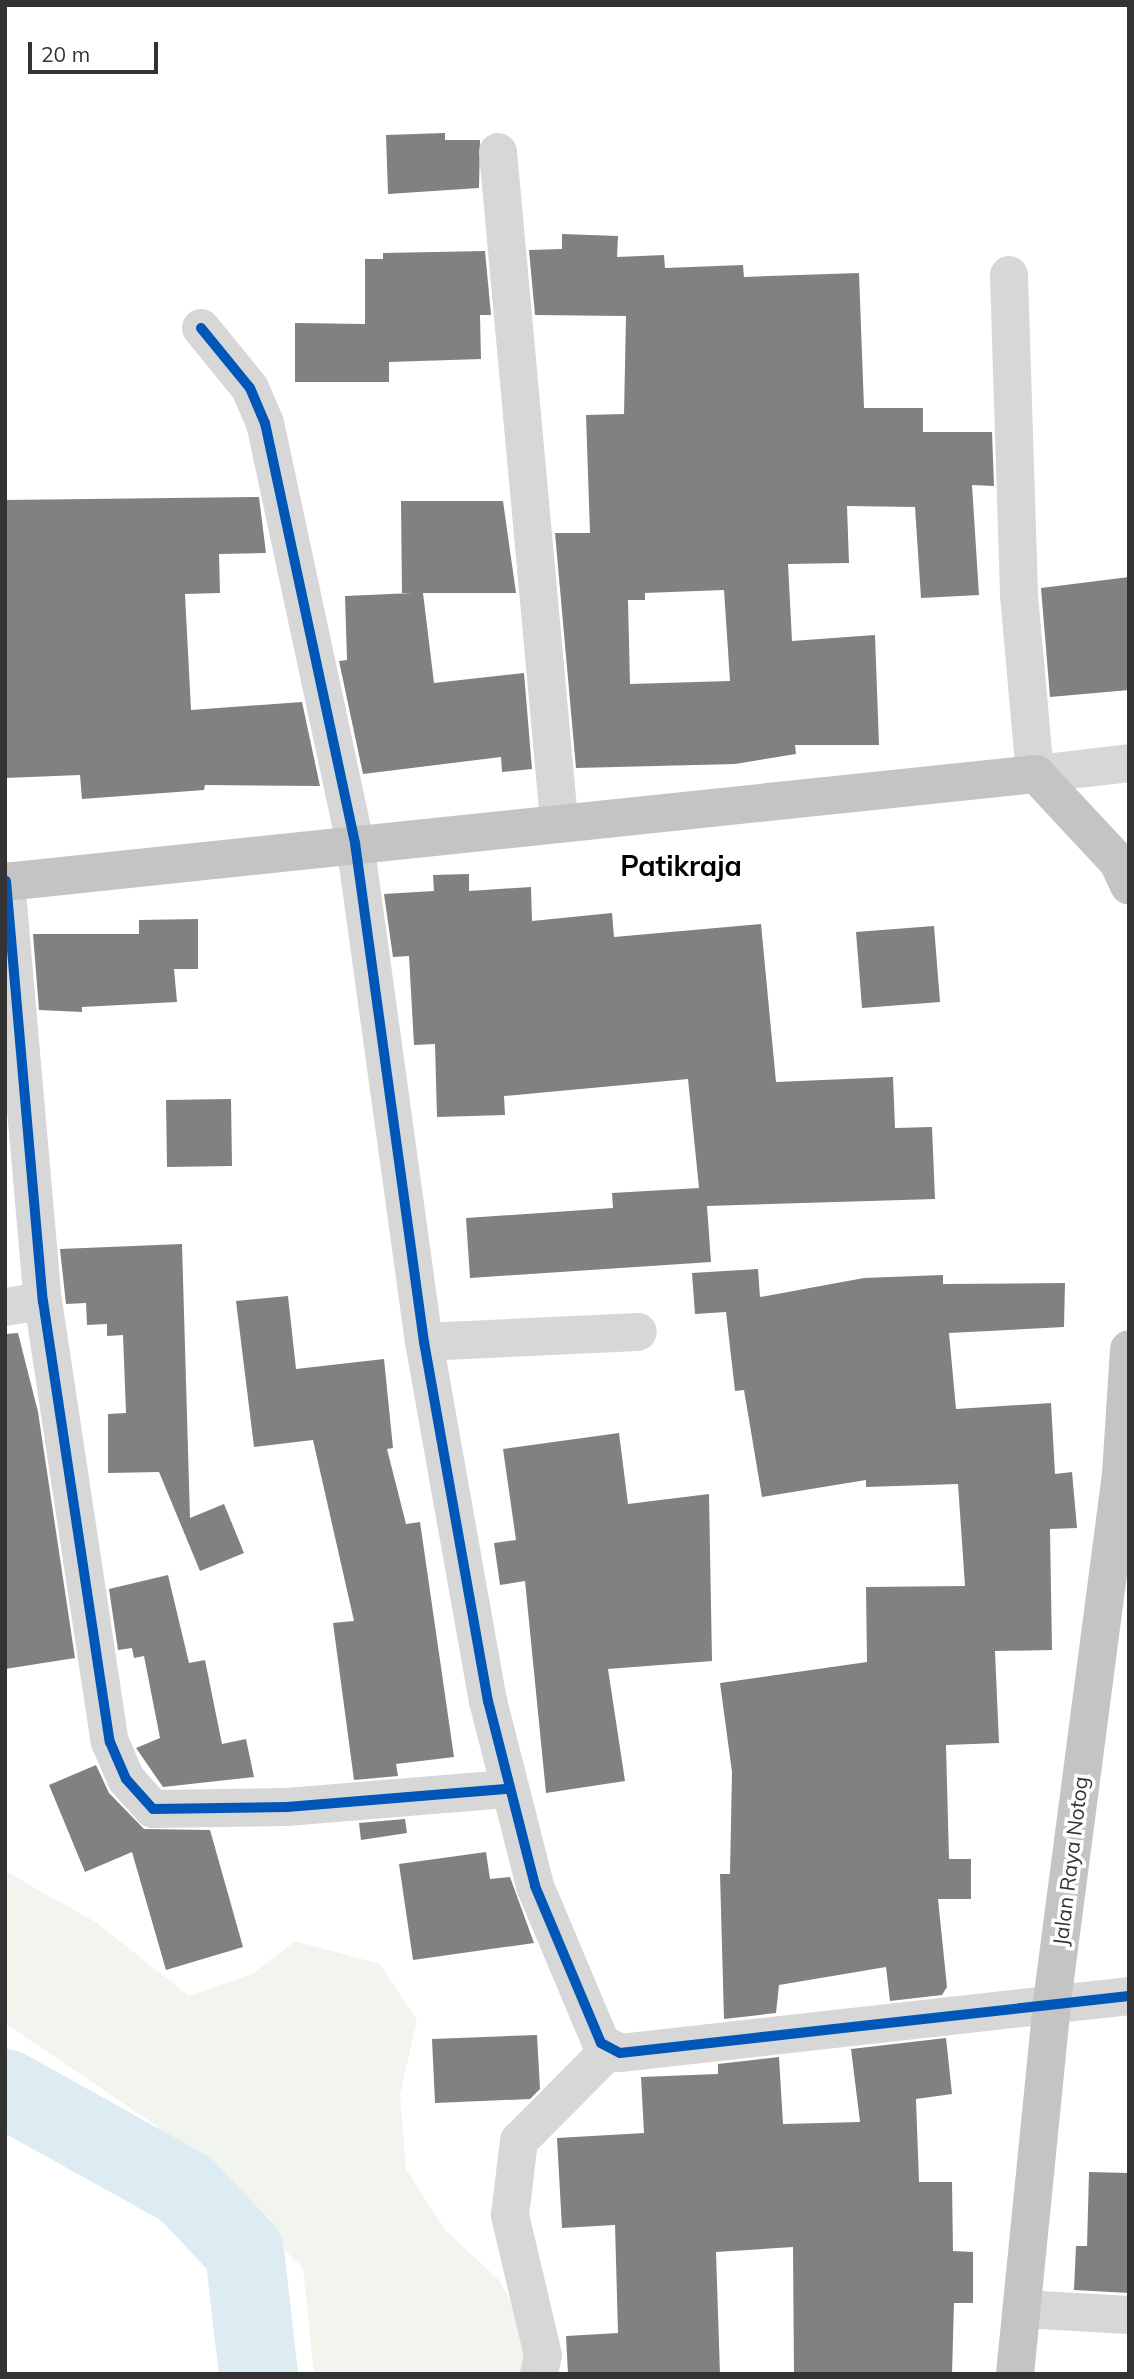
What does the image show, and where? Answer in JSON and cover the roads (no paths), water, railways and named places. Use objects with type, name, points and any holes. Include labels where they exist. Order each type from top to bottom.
[{"type":"highway","points":[[5,881],[559,820],[1035,774],[1101,841],[1129,886]]},
{"type":"highway","name":"Jalan Raya Notog","points":[[1015,2374],[1052,2002],[1121,1474],[1129,1349]]},
{"type":"street","points":[[498,152],[559,820]]},
{"type":"street","points":[[1009,275],[1019,595],[1035,774],[1129,763]]},
{"type":"street","points":[[201,328],[250,388],[265,424],[355,843],[424,1342],[508,1789],[535,1886],[600,2043],[620,2053],[1052,2002],[1129,1996]]},
{"type":"street","points":[[5,881],[43,1301],[110,1742],[126,1779],[153,1808],[287,1807],[508,1789]]},
{"type":"street","points":[[5,1307],[43,1301]]},
{"type":"street","points":[[424,1342],[638,1332]]},
{"type":"street","points":[[539,2374],[543,2355],[510,2215],[519,2141],[610,2049]]},
{"type":"street","points":[[1022,2309],[1129,2315]]},
{"type":"waterway","points":[[5,2088],[185,2188],[244,2251],[258,2374]]},
{"type":"district","name":"Patikraja","points":[[681,866]]}]
